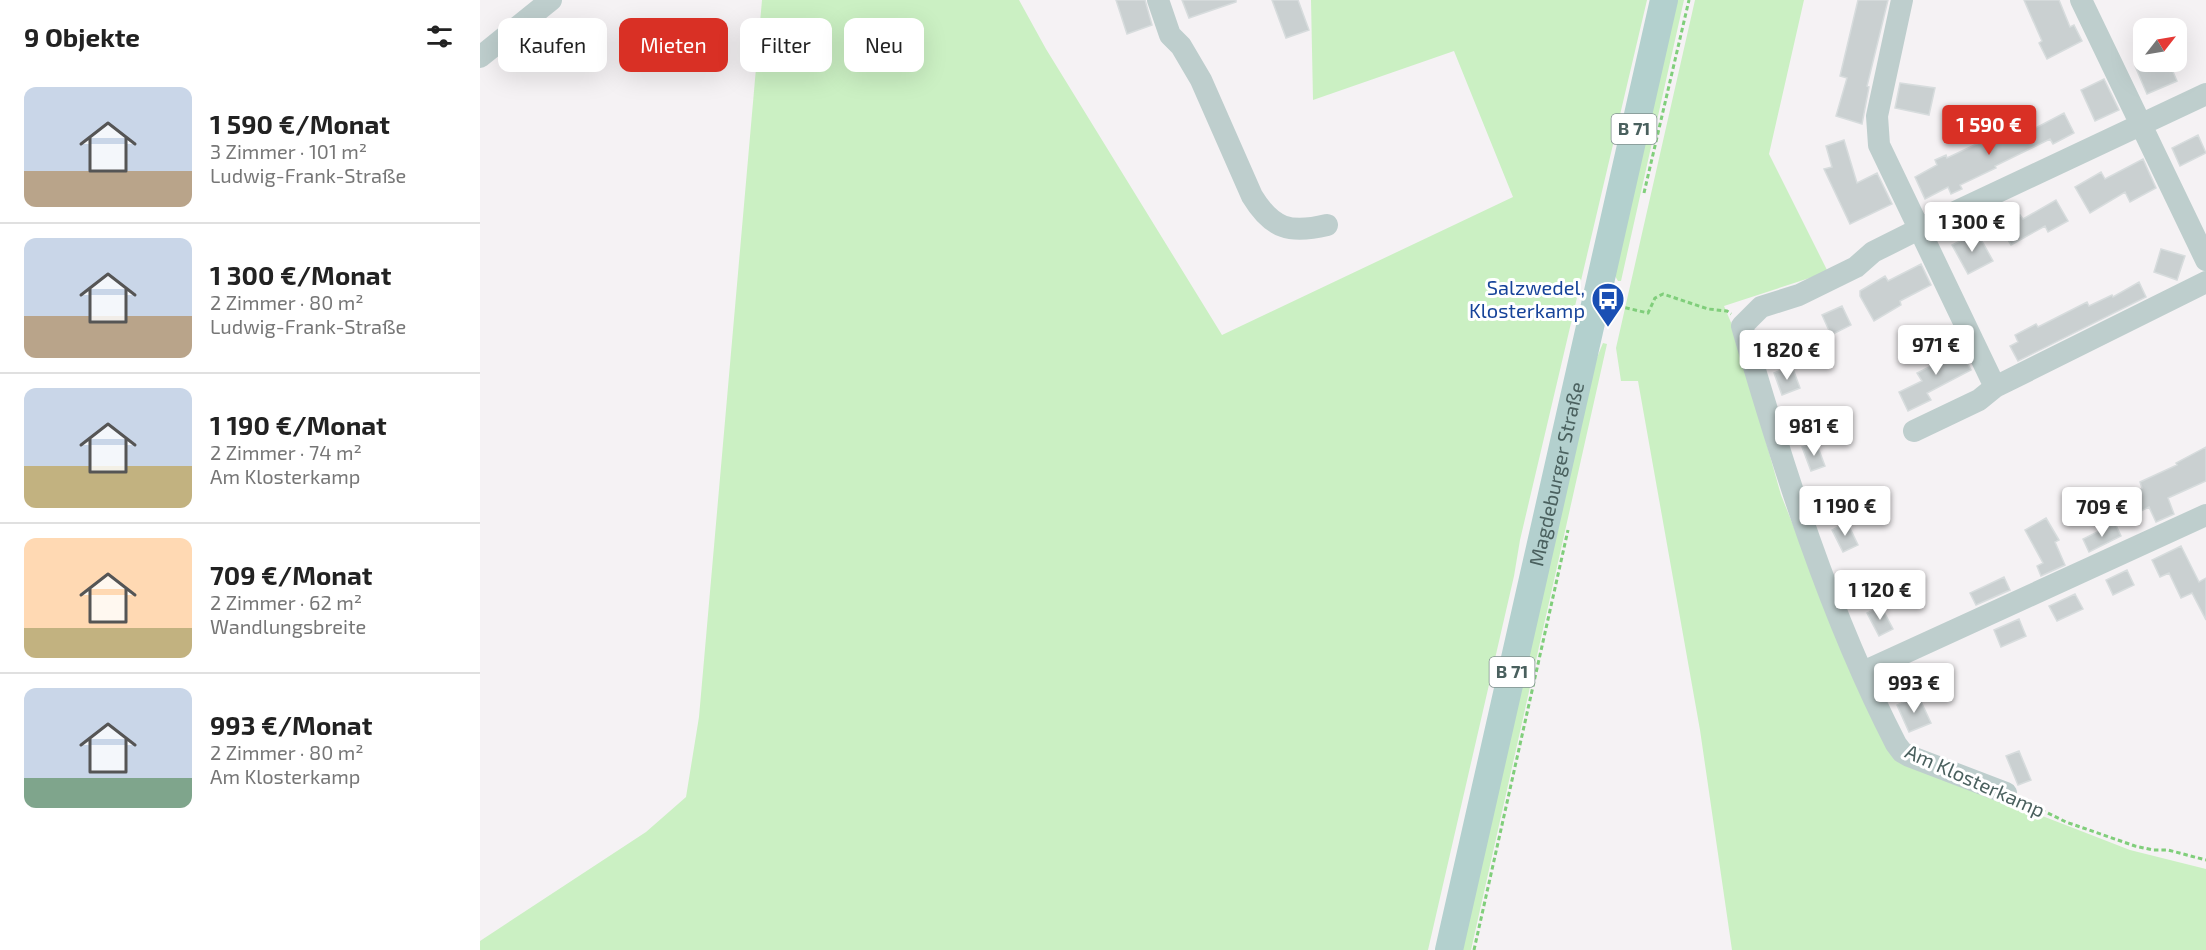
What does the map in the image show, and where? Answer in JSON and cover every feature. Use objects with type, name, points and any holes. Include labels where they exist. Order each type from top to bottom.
[{"type":"main road","name":"Magdeburger Straße","points":[[1449,950],[1664,0]]},
{"type":"street","points":[[480,57],[551,0]]},
{"type":"street","points":[[1158,0],[1170,35],[1202,80],[1260,210],[1272,222],[1291,229],[1310,229],[1327,225]]},
{"type":"street","points":[[1902,0],[1877,116],[1879,145],[1995,387]]},
{"type":"street","points":[[2081,0],[2206,260]]},
{"type":"street","points":[[1742,326],[1761,307],[1799,295],[1856,267],[1873,252],[1919,229],[2206,94]]},
{"type":"street","points":[[1914,432],[1979,400],[1995,387],[2206,282]]},
{"type":"street","name":"Am Klosterkamp","points":[[1742,326],[1778,449],[1833,598],[1891,734],[1902,752],[2006,793]]},
{"type":"street","points":[[1863,672],[2206,516]]},
{"type":"path","points":[[1644,193],[1689,0]]},
{"type":"path","points":[[1618,306],[1648,313],[1655,298],[1663,294],[1708,309],[1727,311],[1742,326]]},
{"type":"path","points":[[1474,950],[1568,529]]},
{"type":"path","name":"Am Klosterkamp","points":[[2006,793],[2066,822],[2135,846],[2153,850],[2168,850],[2206,860]]},
{"type":"green space","points":[[762,0],[1019,0],[1046,49],[1222,335],[1513,197],[1454,51],[1313,100],[1311,0],[1647,0],[1520,540],[1514,576],[1428,950],[480,950],[480,941],[646,832],[686,797],[699,717],[756,72],[832,72],[832,18],[760,18]]},
{"type":"green space","points":[[1673,0],[1684,0],[1621,281],[1618,281],[1612,271]]},
{"type":"green space","points":[[1695,0],[1804,0],[1769,154],[1828,272],[1724,306],[1735,332],[1781,495],[1824,602],[1906,763],[2130,850],[2206,869],[2206,950],[1732,950],[1700,730],[1638,381],[1621,381],[1616,348]]},
{"type":"green space","points":[[1603,343],[1607,344],[1471,950],[1461,950],[1586,384]]},
{"type":"building","points":[[1116,0],[1145,0],[1152,25],[1127,34]]},
{"type":"building","points":[[1182,0],[1236,0],[1236,2],[1189,18]]},
{"type":"building","points":[[1272,0],[1298,0],[1309,30],[1286,38]]},
{"type":"building","points":[[1858,0],[1888,0],[1867,86],[1869,87],[1862,124],[1836,116],[1847,78],[1840,76]]},
{"type":"building","points":[[2024,0],[2059,0],[2070,27],[2074,25],[2082,41],[2047,59],[2039,43],[2042,41]]},
{"type":"building","points":[[2138,72],[2173,72],[2177,81],[2147,94]]},
{"type":"building","points":[[2104,79],[2119,110],[2095,121],[2081,90]]},
{"type":"building","points":[[1900,83],[1935,88],[1929,115],[1895,108]]},
{"type":"building","points":[[2064,113],[2074,133],[2053,144],[2050,139],[1995,166],[1996,168],[1960,185],[1962,189],[1951,194],[1948,187],[1925,199],[1915,177],[1937,165],[1935,160],[1946,155],[1947,158],[2021,123],[2026,133]]},
{"type":"building","points":[[2198,135],[2206,153],[2180,166],[2172,148]]},
{"type":"building","points":[[1844,140],[1857,183],[1877,173],[1892,204],[1850,224],[1824,169],[1832,167],[1826,146]]},
{"type":"building","points":[[2143,159],[2156,188],[2130,202],[2125,192],[2090,213],[2075,187],[2101,172],[2105,179]]},
{"type":"building","points":[[2056,200],[2068,221],[2048,232],[2045,226],[2011,245],[2000,226],[2020,215],[2023,219]]},
{"type":"building","points":[[1977,232],[1993,261],[1968,274],[1952,245]]},
{"type":"building","points":[[2161,249],[2185,256],[2177,280],[2154,272]]},
{"type":"building","points":[[1921,264],[1931,285],[1900,301],[1901,305],[1874,321],[1860,296],[1860,291],[1885,276],[1888,281]]},
{"type":"building","points":[[2139,282],[2146,297],[2018,361],[2010,346],[2018,342],[2015,335],[2036,324],[2038,327],[2087,302],[2089,306],[2112,295],[2113,297]]},
{"type":"building","points":[[1842,306],[1851,325],[1831,335],[1822,315]]},
{"type":"building","points":[[1956,340],[1971,370],[1927,393],[1931,400],[1908,411],[1899,392],[1922,381],[1917,373],[1943,360],[1938,350]]},
{"type":"building","points":[[1792,366],[1800,388],[1782,395],[1774,373]]},
{"type":"building","points":[[1816,442],[1825,466],[1811,471],[1802,447]]},
{"type":"building","points":[[2206,447],[2206,481],[2168,498],[2174,514],[2156,522],[2149,507],[2139,512],[2130,493],[2142,488],[2140,482],[2177,465],[2176,463]]},
{"type":"building","points":[[2046,518],[2059,540],[2055,542],[2065,565],[2041,576],[2037,566],[2043,563],[2025,530]]},
{"type":"building","points":[[1847,522],[1858,545],[1843,552],[1832,530]]},
{"type":"building","points":[[2115,523],[2121,536],[2089,552],[2083,539]]},
{"type":"building","points":[[2181,546],[2199,582],[2206,578],[2206,620],[2192,593],[2181,598],[2169,573],[2160,577],[2152,560]]},
{"type":"building","points":[[2127,570],[2134,585],[2113,595],[2106,580]]},
{"type":"building","points":[[2004,577],[2010,590],[1976,605],[1970,593]]},
{"type":"building","points":[[2075,594],[2083,609],[2057,621],[2049,606]]},
{"type":"building","points":[[1881,606],[1893,629],[1879,636],[1867,613]]},
{"type":"building","points":[[2019,619],[2026,636],[2001,647],[1994,630]]},
{"type":"building","points":[[1918,695],[1931,723],[1909,732],[1897,705]]},
{"type":"building","points":[[2019,751],[2031,780],[2018,785],[2006,756]]},
{"type":"place","name":"Salzwedel, Klosterkamp","points":[[1608,328]]}]
